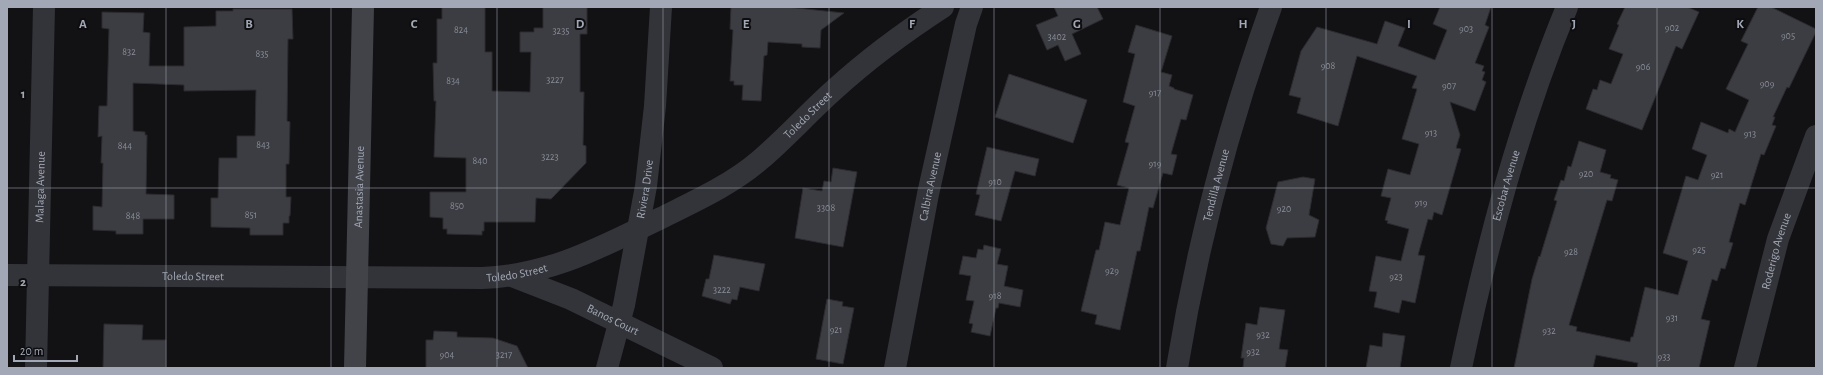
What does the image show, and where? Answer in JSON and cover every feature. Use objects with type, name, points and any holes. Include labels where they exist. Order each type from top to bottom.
[{"type":"street","name":"Malaga Avenue","points":[[36,368],[44,7]]},
{"type":"street","name":"Anastasia Avenue","points":[[355,368],[363,7]]},
{"type":"street","name":"Riviera Drive","points":[[607,368],[619,323],[646,186],[651,147],[661,7]]},
{"type":"street","name":"Toledo Street","points":[[7,275],[482,278],[511,276],[562,264],[638,229],[716,190],[755,164],[852,74],[944,7]]},
{"type":"street","name":"Calbira Avenue","points":[[895,368],[928,194],[965,31],[972,7]]},
{"type":"street","name":"Tendilla Avenue","points":[[1177,368],[1200,247],[1220,169],[1242,93],[1271,7]]},
{"type":"street","name":"Escobar Avenue","points":[[1461,368],[1495,223],[1512,160],[1567,7]]},
{"type":"street","name":"Roderigo Avenue","points":[[1745,368],[1778,239],[1816,136]]},
{"type":"street","name":"Banos Court","points":[[511,276],[566,297],[712,368]]},
{"type":"building","points":[[442,7],[485,7],[485,52],[492,52],[492,91],[530,92],[531,52],[520,52],[520,32],[534,32],[534,28],[543,28],[543,7],[587,7],[587,34],[580,34],[580,92],[584,92],[583,145],[586,146],[586,163],[551,199],[536,198],[535,222],[484,222],[484,231],[482,231],[482,235],[447,234],[447,229],[443,229],[443,218],[430,217],[430,192],[466,192],[466,158],[434,157],[436,101],[434,101],[433,63],[437,63],[437,19],[442,19]]},
{"type":"building","points":[[731,7],[787,7],[844,13],[821,30],[820,48],[802,47],[802,44],[768,42],[767,55],[764,56],[761,101],[742,100],[743,85],[734,85],[734,81],[730,81],[733,30],[730,29]]},
{"type":"building","points":[[1054,7],[1097,7],[1103,19],[1072,34],[1081,54],[1065,61],[1058,45],[1047,50],[1036,25],[1058,16]]},
{"type":"building","points":[[1440,7],[1491,7],[1485,25],[1489,27],[1475,63],[1484,66],[1482,71],[1485,72],[1482,80],[1486,82],[1475,111],[1450,102],[1460,135],[1456,148],[1461,149],[1442,215],[1434,212],[1432,220],[1428,219],[1418,255],[1425,256],[1415,303],[1402,300],[1399,313],[1374,307],[1377,292],[1369,291],[1376,256],[1401,261],[1409,229],[1387,223],[1388,221],[1385,220],[1391,198],[1381,196],[1388,169],[1410,175],[1419,144],[1402,139],[1417,89],[1412,88],[1417,76],[1357,56],[1338,126],[1297,113],[1301,98],[1289,95],[1301,51],[1317,27],[1377,44],[1385,21],[1405,28],[1398,46],[1435,60],[1447,30],[1433,24]]},
{"type":"building","points":[[1625,7],[1687,7],[1699,12],[1682,49],[1676,46],[1642,130],[1586,109],[1593,89],[1597,90],[1600,80],[1611,84],[1623,54],[1609,49],[1619,25],[1617,24]]},
{"type":"building","points":[[1758,7],[1771,7],[1816,29],[1816,32],[1773,117],[1775,117],[1772,125],[1776,126],[1764,155],[1761,154],[1745,205],[1740,203],[1729,242],[1733,243],[1725,269],[1721,268],[1717,281],[1712,279],[1701,319],[1710,321],[1699,368],[1637,368],[1638,363],[1596,355],[1593,368],[1514,368],[1532,279],[1557,201],[1554,200],[1561,180],[1564,181],[1568,166],[1571,167],[1579,141],[1606,150],[1600,172],[1611,175],[1610,178],[1618,180],[1612,201],[1607,200],[1569,325],[1577,327],[1576,331],[1630,342],[1631,337],[1633,337],[1645,287],[1678,295],[1688,261],[1663,253],[1686,176],[1698,180],[1707,155],[1692,149],[1701,122],[1728,133],[1729,129],[1735,132],[1749,100],[1726,89],[1748,44],[1741,41]]},
{"type":"building","points":[[233,9],[292,9],[293,39],[288,39],[287,121],[290,122],[289,164],[286,164],[286,197],[291,197],[289,223],[283,223],[283,235],[250,235],[250,228],[211,227],[211,198],[218,198],[219,158],[237,158],[237,136],[255,136],[256,90],[184,91],[184,85],[133,83],[133,131],[145,132],[145,135],[147,135],[146,194],[174,195],[174,219],[143,219],[143,234],[116,234],[116,231],[93,230],[93,206],[102,207],[103,163],[101,163],[102,136],[98,137],[99,106],[107,106],[109,29],[102,28],[102,12],[144,13],[143,32],[150,33],[149,66],[184,66],[184,27],[216,26],[216,11],[233,11]]},
{"type":"building","points":[[1136,25],[1172,36],[1161,72],[1172,75],[1169,86],[1193,95],[1186,120],[1181,119],[1171,154],[1177,155],[1172,175],[1163,173],[1153,208],[1149,207],[1140,251],[1137,251],[1120,330],[1095,324],[1097,315],[1081,311],[1096,250],[1099,250],[1105,222],[1120,225],[1129,188],[1117,185],[1129,143],[1125,142],[1135,106],[1123,102],[1135,54],[1128,52]]},
{"type":"building","points":[[1009,74],[1087,100],[1073,143],[995,117]]},
{"type":"building","points":[[987,147],[1039,159],[1035,176],[1015,171],[1001,221],[975,215],[980,195],[976,194]]},
{"type":"building","points":[[833,168],[857,172],[843,247],[795,238],[803,188],[822,191],[824,181],[831,182]]},
{"type":"building","points":[[1303,177],[1315,179],[1309,215],[1319,220],[1315,237],[1287,238],[1283,246],[1271,244],[1266,228],[1278,182]]},
{"type":"building","points":[[984,245],[1001,249],[997,264],[1008,266],[1004,286],[1023,290],[1020,307],[999,303],[998,308],[996,308],[990,336],[971,332],[973,324],[969,323],[974,301],[966,300],[971,276],[959,274],[963,256],[976,258],[978,249],[983,250]]},
{"type":"building","points":[[714,255],[765,264],[759,291],[740,287],[737,300],[732,299],[730,304],[702,296],[706,279],[709,279]]},
{"type":"building","points":[[827,299],[843,302],[842,306],[854,308],[843,364],[816,359]]},
{"type":"building","points":[[1260,307],[1285,310],[1279,349],[1288,350],[1285,368],[1243,368],[1244,358],[1241,358],[1246,323],[1257,325]]},
{"type":"building","points":[[104,324],[143,325],[142,340],[166,340],[166,368],[103,368]]},
{"type":"building","points":[[434,331],[457,332],[457,337],[493,338],[517,346],[528,368],[426,368],[426,340],[433,340]]},
{"type":"building","points":[[1383,333],[1405,336],[1400,368],[1366,368],[1370,345],[1382,347]]}]
